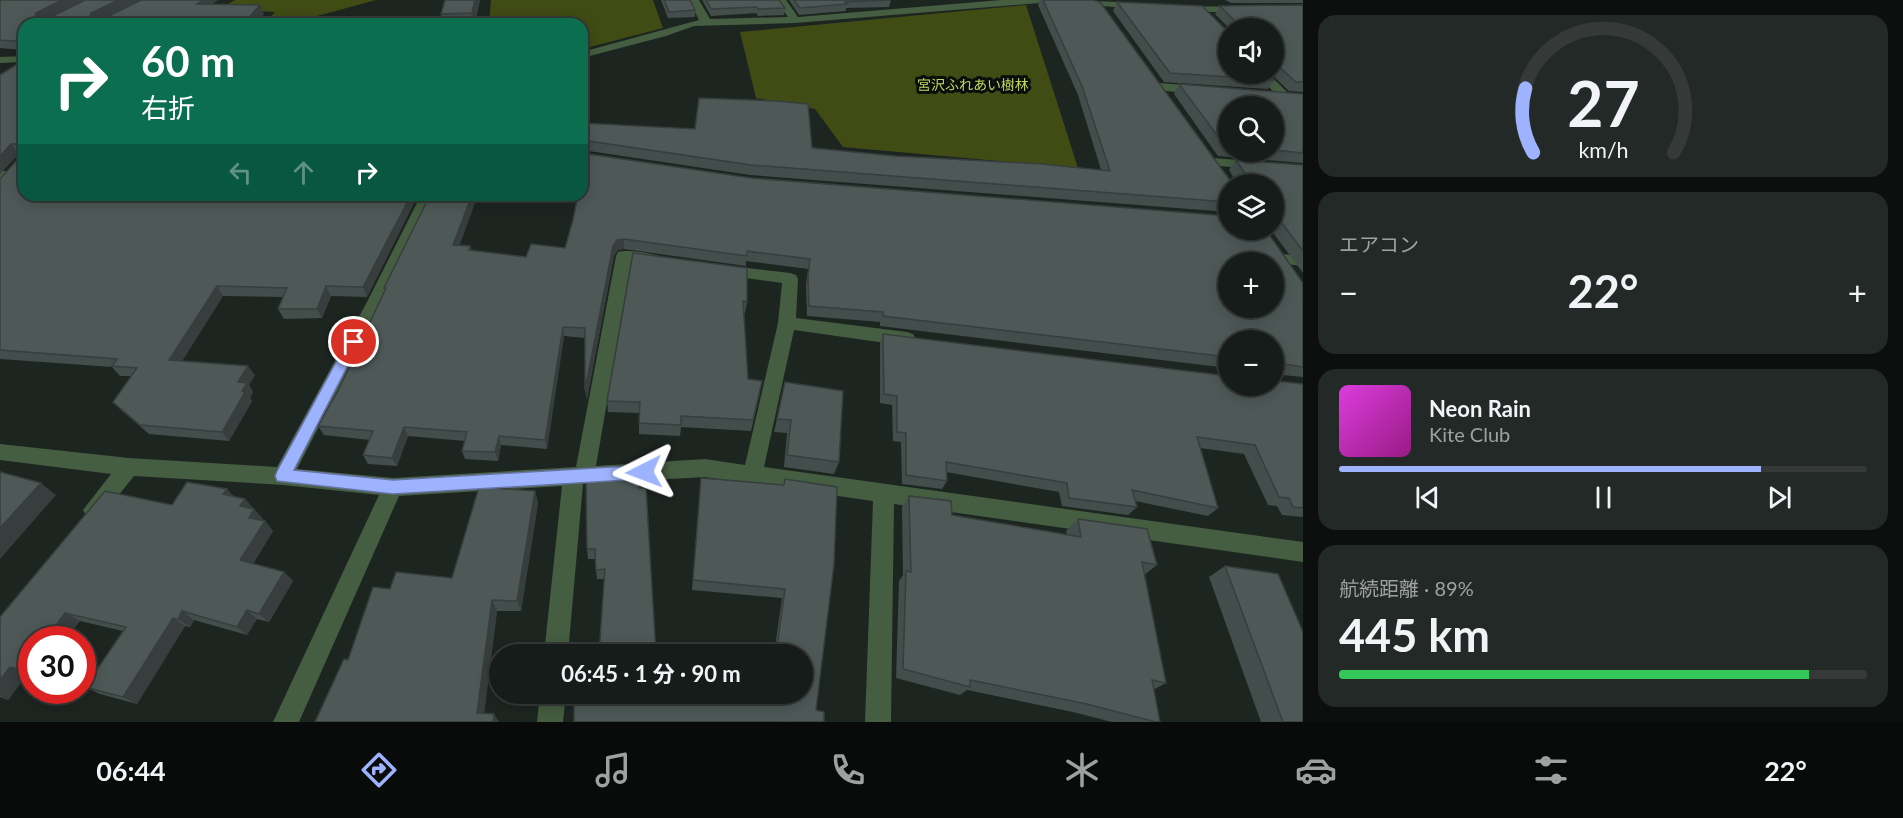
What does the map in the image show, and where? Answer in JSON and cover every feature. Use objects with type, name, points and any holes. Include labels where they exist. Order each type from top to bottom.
[{"type":"street","points":[[694,0],[706,22]]},
{"type":"street","points":[[781,0],[795,20]]},
{"type":"street","points":[[856,0],[867,14]]},
{"type":"street","points":[[588,53],[662,34],[693,23],[795,20],[1039,0]]},
{"type":"street","points":[[1070,1],[1202,10],[1258,10]]},
{"type":"street","points":[[1099,3],[1112,21]]},
{"type":"street","points":[[1202,10],[1215,24]]},
{"type":"street","points":[[0,60],[18,59]]},
{"type":"street","points":[[1262,94],[1289,97],[1274,84]]},
{"type":"street","points":[[1159,87],[1216,91]]},
{"type":"street","points":[[1221,174],[1209,157],[1303,169]]},
{"type":"street","points":[[3,178],[18,164]]},
{"type":"street","points":[[3,178],[18,177]]},
{"type":"street","points":[[283,476],[375,302],[425,201]]},
{"type":"street","points":[[1271,244],[1287,266],[1303,261]]},
{"type":"street","points":[[557,644],[578,476],[624,256],[671,263]]},
{"type":"street","points":[[707,268],[790,279],[787,323],[753,473]]},
{"type":"street","points":[[787,323],[922,341]]},
{"type":"street","points":[[0,452],[129,467],[283,476],[393,487],[705,468],[1303,552]]},
{"type":"street","points":[[80,526],[129,467]]},
{"type":"street","points":[[286,722],[393,487]]},
{"type":"street","points":[[878,722],[884,493]]},
{"type":"street","points":[[550,722],[552,704]]},
{"type":"green space","points":[[235,0],[376,0],[310,18],[270,18],[275,12],[219,9]]},
{"type":"green space","points":[[491,0],[653,0],[663,28],[588,47],[588,18],[490,18]]},
{"type":"green space","name":"宮沢ふれあい樹林","points":[[1026,5],[1078,168],[843,147],[815,109],[756,98],[740,32]]},
{"type":"building","points":[[0,0],[62,0],[36,13],[35,17],[51,17],[85,0],[118,0],[91,13],[90,17],[107,17],[141,0],[203,0],[197,4],[260,5],[249,18],[18,18],[18,42],[0,40]]},
{"type":"building","points":[[445,0],[475,0],[472,13],[441,14]]},
{"type":"building","points":[[664,0],[690,0],[695,10],[669,12]]},
{"type":"building","points":[[706,0],[779,0],[785,8],[711,9]]},
{"type":"building","points":[[794,0],[891,0],[845,2],[847,4],[800,8]]},
{"type":"building","points":[[1043,0],[1092,0],[1100,2],[1225,174],[1218,174],[1218,201],[751,165],[588,141],[588,123],[695,129],[699,98],[776,101],[808,104],[812,148],[1110,171],[1082,86]]},
{"type":"building","points":[[1117,2],[1202,6],[1218,22],[1218,76],[1170,73]]},
{"type":"building","points":[[1303,5],[1303,82],[1296,82],[1284,71],[1284,18],[1232,18],[1220,6]]},
{"type":"building","points":[[18,64],[18,144],[11,144],[0,156],[0,75]]},
{"type":"building","points":[[1179,84],[1303,94],[1303,153],[1284,151],[1284,96],[1218,96],[1218,137]]},
{"type":"building","points":[[588,154],[751,178],[1218,215],[1218,240],[1273,240],[1281,252],[1218,252],[1218,318],[1284,318],[1284,256],[1303,283],[1303,367],[1284,364],[1284,330],[1218,330],[1218,356],[883,316],[883,312],[809,306],[810,259],[747,251],[747,256],[624,239],[617,240],[613,246],[585,390],[585,328],[563,327],[545,440],[499,436],[495,452],[462,451],[467,432],[404,427],[392,458],[363,455],[373,431],[318,426],[339,389],[386,288],[384,288],[427,201],[470,201],[453,245],[470,246],[469,250],[526,257],[531,244],[565,248],[577,201],[588,201]]},
{"type":"building","points":[[18,159],[18,201],[408,201],[363,287],[326,286],[317,309],[278,309],[287,288],[217,286],[169,360],[248,366],[238,382],[247,383],[242,391],[245,392],[222,432],[140,425],[113,402],[137,368],[112,366],[117,359],[0,350],[0,179]]},
{"type":"building","points":[[1237,162],[1303,165],[1303,251],[1284,226],[1284,174],[1245,174]]},
{"type":"building","points":[[633,253],[747,268],[747,302],[743,301],[748,379],[762,381],[753,420],[681,416],[681,425],[639,423],[640,402],[607,401]]},
{"type":"building","points":[[883,334],[1218,375],[1218,396],[1284,396],[1284,382],[1303,384],[1303,508],[1293,507],[1289,498],[1279,497],[1255,445],[1197,437],[1218,508],[1132,490],[1137,507],[1069,498],[1067,483],[946,462],[947,481],[906,475],[906,433],[897,432],[897,396],[884,394]]},
{"type":"building","points":[[785,382],[843,391],[839,462],[787,455],[791,420],[777,419]]},
{"type":"building","points":[[0,472],[41,483],[0,528]]},
{"type":"building","points":[[638,478],[639,488],[646,488],[655,644],[600,644],[605,569],[596,570],[595,549],[587,549],[586,481]]},
{"type":"building","points":[[701,478],[784,485],[785,479],[837,487],[834,564],[816,710],[824,712],[824,722],[574,722],[574,704],[813,704],[813,644],[777,644],[785,589],[693,580]]},
{"type":"building","points":[[187,482],[227,489],[223,494],[245,499],[240,506],[254,509],[249,518],[265,521],[240,560],[284,572],[259,614],[247,610],[237,627],[182,611],[178,619],[173,618],[123,697],[96,690],[96,671],[126,627],[65,613],[56,626],[18,626],[18,669],[10,667],[0,680],[0,617],[105,491],[172,505]]},
{"type":"building","points":[[479,487],[535,491],[517,601],[492,600],[477,713],[494,714],[493,722],[315,722],[344,659],[348,660],[373,587],[390,589],[396,572],[452,578]]},
{"type":"building","points":[[909,496],[951,501],[952,515],[1081,537],[1078,519],[1147,529],[1157,565],[1142,562],[1166,683],[1152,680],[1160,722],[1087,704],[970,680],[970,687],[903,669],[906,571],[911,572]]},
{"type":"building","points":[[1225,566],[1278,574],[1303,632],[1303,722],[1283,722]]},
{"type":"route","points":[[354,342],[283,476],[393,487],[644,472]]}]
